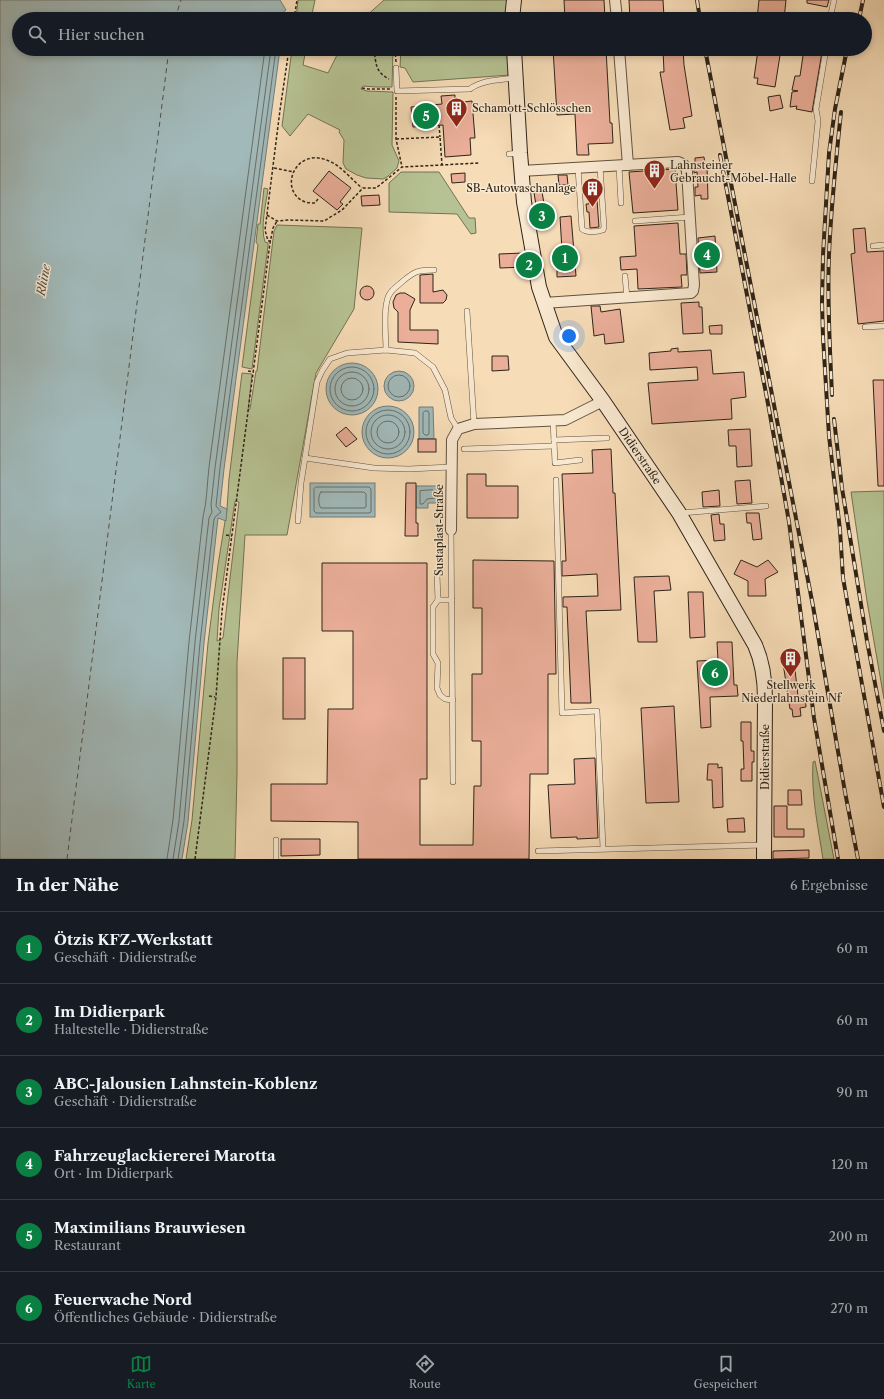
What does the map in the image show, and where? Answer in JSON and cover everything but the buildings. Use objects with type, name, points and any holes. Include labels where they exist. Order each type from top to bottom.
[{"type":"street","points":[[513,12],[514,0]]},
{"type":"street","points":[[615,0],[616,12]]},
{"type":"street","name":"Didierstraße","points":[[514,56],[516,78],[514,154],[521,171],[524,202],[539,287],[556,337],[679,513],[755,645],[761,659],[765,677],[764,859]]},
{"type":"street","points":[[619,56],[624,166]]},
{"type":"street","points":[[521,171],[678,162],[683,163],[686,166],[687,171],[694,285],[693,291],[688,294],[544,303]]},
{"type":"street","points":[[458,429],[474,424],[565,420],[602,401]]},
{"type":"street","name":"Sustaplast-Straße","points":[[451,530],[452,440],[458,429]]},
{"type":"lane","points":[[831,12],[834,0]]},
{"type":"lane","points":[[812,181],[818,121],[816,109],[825,56]]},
{"type":"lane","points":[[396,68],[397,90],[470,89],[476,84],[516,78]]},
{"type":"lane","points":[[621,203],[624,166]]},
{"type":"lane","points":[[578,168],[582,229],[586,232],[603,230],[604,227],[600,167]]},
{"type":"lane","points":[[635,221],[690,217]]},
{"type":"lane","points":[[873,246],[884,245]]},
{"type":"lane","points":[[386,350],[387,298],[391,292],[413,273],[420,270],[434,270]]},
{"type":"lane","points":[[625,276],[627,298]]},
{"type":"lane","points":[[467,311],[474,424]]},
{"type":"lane","points":[[865,327],[884,326]]},
{"type":"lane","points":[[298,521],[304,458],[317,382],[330,359],[347,353],[386,350],[415,353],[433,367],[444,390],[451,418],[458,429]]},
{"type":"lane","points":[[553,420],[555,463],[580,460]]},
{"type":"lane","points":[[464,449],[607,438]]},
{"type":"lane","points":[[304,458],[374,468],[409,469],[451,466]]},
{"type":"lane","points":[[556,480],[562,713],[597,711],[603,848]]},
{"type":"lane","points":[[679,513],[766,506]]},
{"type":"lane","name":"Sustaplast-Straße","points":[[451,530],[453,782]]},
{"type":"lane","points":[[436,575],[438,600],[433,607],[433,654],[438,663],[437,688],[440,695],[445,699],[453,700]]},
{"type":"lane","points":[[438,600],[452,600]]},
{"type":"lane","points":[[276,840],[276,859]]},
{"type":"lane","points":[[538,851],[603,848],[764,845]]},
{"type":"path","points":[[295,12],[297,0]]},
{"type":"path","points":[[271,241],[268,241],[265,230],[288,56]]},
{"type":"path","points":[[375,56],[376,66],[379,73],[390,80],[396,79]]},
{"type":"path","points":[[395,56],[396,68]]},
{"type":"path","points":[[362,88],[397,90],[396,139],[402,167]]},
{"type":"path","points":[[439,126],[442,165]]},
{"type":"path","points":[[396,139],[440,137]]},
{"type":"path","points":[[318,199],[315,203],[305,202],[300,199],[293,189],[292,183],[294,172],[299,164],[308,158],[322,158],[332,162],[363,188],[376,188],[402,167],[480,163]]},
{"type":"path","points":[[273,168],[294,172]]},
{"type":"path","points":[[267,215],[277,221],[324,221],[342,210],[363,188]]},
{"type":"path","points":[[195,859],[216,697],[222,611],[271,241],[273,228],[277,221]]},
{"type":"path","points":[[248,371],[254,372]]},
{"type":"path","points":[[226,535],[233,536]]},
{"type":"path","points":[[209,696],[216,697]]},
{"type":"green space","points":[[298,0],[315,0],[312,12],[297,12]]},
{"type":"green space","points":[[384,0],[507,0],[507,12],[371,12]]},
{"type":"green space","points":[[291,56],[305,56],[303,65],[328,73],[336,56],[393,56],[392,87],[363,86],[361,89],[367,91],[393,92],[392,145],[399,161],[397,168],[387,177],[383,179],[366,178],[346,169],[343,163],[344,140],[339,132],[340,130],[308,114],[290,136],[282,126]]},
{"type":"green space","points":[[401,56],[509,56],[510,75],[413,82],[405,68],[400,67]]},
{"type":"green space","points":[[401,172],[439,172],[469,218],[475,218],[476,233],[471,234],[457,214],[389,212],[389,183]]},
{"type":"green space","points":[[264,188],[268,189],[263,230],[265,242],[268,243],[268,246],[252,369],[242,367],[258,245],[256,242],[258,224],[260,224]]},
{"type":"green space","points":[[277,225],[362,228],[354,309],[316,373],[287,535],[245,535],[237,662],[235,859],[186,859],[192,820],[208,643],[227,509],[229,479],[242,373],[252,374],[248,411],[250,409],[257,371],[274,231]],"holes":[[[235,501],[239,502],[223,638],[217,641],[219,609]]]},
{"type":"green space","points":[[884,491],[884,699],[867,601],[851,492]]},
{"type":"green space","points":[[815,761],[834,859],[823,859],[814,798],[813,762]]},
{"type":"water","name":"Rhine","points":[[0,0],[280,0],[286,10],[283,12],[12,12],[12,56],[279,56],[224,469],[220,506],[227,509],[226,521],[218,518],[204,643],[188,822],[182,859],[0,859]]},
{"type":"water","points":[[352,363],[362,365],[370,371],[376,379],[378,389],[376,399],[370,407],[362,413],[352,415],[342,413],[334,407],[328,399],[326,389],[328,379],[334,371],[342,365]]},
{"type":"water","points":[[399,371],[405,372],[413,380],[413,392],[405,400],[399,401],[393,400],[385,392],[384,386],[385,380],[393,372]]},
{"type":"water","points":[[383,406],[393,406],[407,413],[414,427],[414,437],[407,451],[393,458],[383,458],[373,454],[366,447],[362,437],[362,427],[366,417],[373,410]]},
{"type":"water","points":[[419,407],[433,407],[434,439],[419,439]]},
{"type":"water","points":[[310,483],[375,483],[375,517],[310,517]]},
{"type":"water","points":[[416,486],[439,486],[439,503],[428,503],[428,508],[416,508]]},
{"type":"ferry route","points":[[177,12],[181,0]]},
{"type":"ferry route","points":[[67,859],[168,56]]},
{"type":"railway","points":[[697,0],[699,12]]},
{"type":"railway","points":[[860,12],[863,0]]},
{"type":"railway","points":[[706,56],[813,606],[858,859]]},
{"type":"railway","points":[[846,56],[835,109],[829,153],[823,255],[823,337],[829,436],[840,530],[843,578],[884,807]]},
{"type":"railway","points":[[832,395],[828,273],[832,201],[841,112]]},
{"type":"railway","points":[[720,155],[769,409],[789,522],[814,718],[838,859]]},
{"type":"railway","points":[[834,419],[842,488],[867,641],[884,731]]},
{"type":"place","name":"Maximilians Brauwiesen","points":[[426,116]]},
{"type":"place","name":"Schamott-Schlösschen","points":[[457,128]]},
{"type":"place","name":"Lahnsteiner Gebraucht-Möbel-Halle","points":[[654,190]]},
{"type":"place","name":"SB-Autowaschanlage","points":[[592,208]]},
{"type":"place","name":"ABC-Jalousien Lahnstein-Koblenz","points":[[542,216]]},
{"type":"place","name":"Fahrzeuglackiererei Marotta","points":[[707,255]]},
{"type":"place","name":"Ötzis KFZ-Werkstatt","points":[[565,258]]},
{"type":"place","name":"Im Didierpark","points":[[529,265]]},
{"type":"place","name":"Feuerwache Nord","points":[[715,673]]},
{"type":"place","name":"Stellwerk Niederlahnstein Nf","points":[[791,678]]}]
